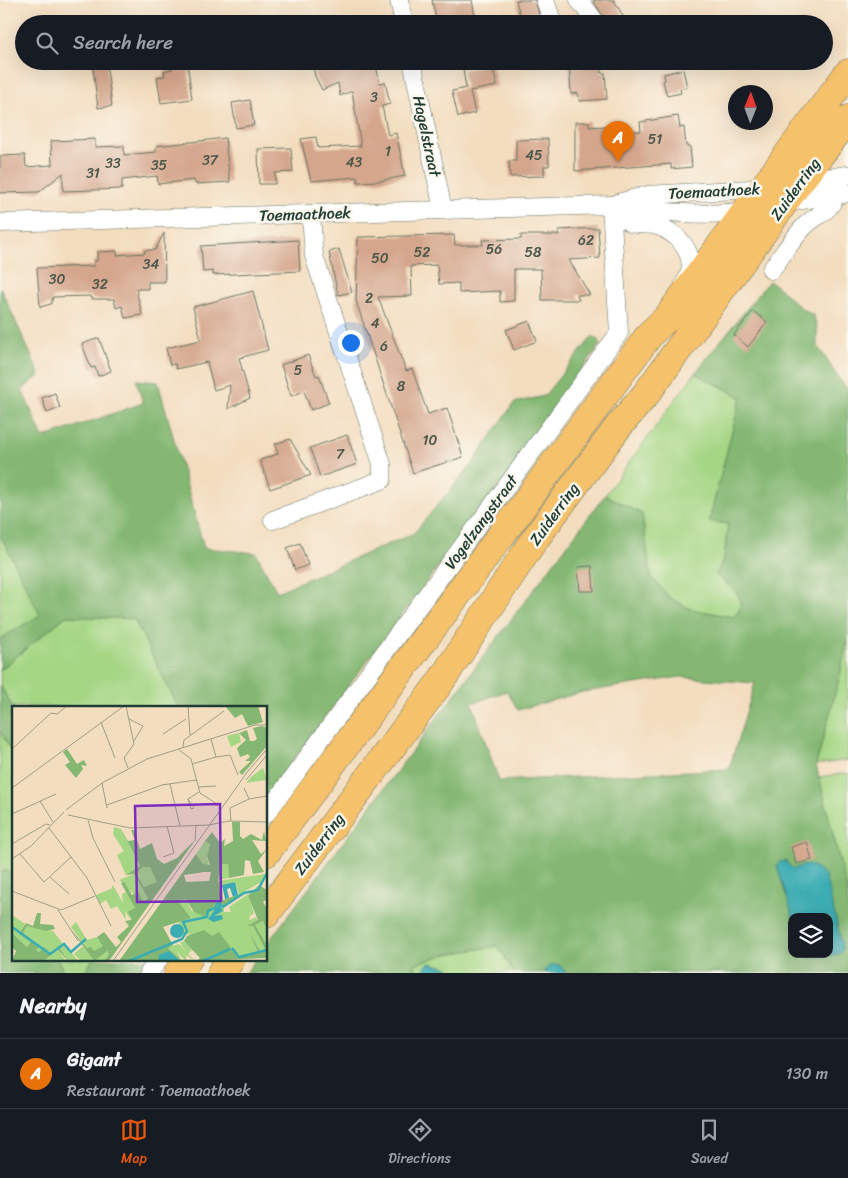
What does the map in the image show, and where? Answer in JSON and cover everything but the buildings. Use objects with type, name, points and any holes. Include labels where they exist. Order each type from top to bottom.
[{"type":"highway","name":"Zuiderring","points":[[268,911],[438,684],[532,543],[618,427],[647,393],[782,191],[848,73]]},
{"type":"highway","name":"Zuiderring","points":[[268,850],[650,334],[667,318],[747,210],[782,191],[848,119]]},
{"type":"highway","points":[[178,973],[187,960]]},
{"type":"highway","points":[[221,973],[230,960]]},
{"type":"street","points":[[399,0],[402,15]]},
{"type":"street","points":[[544,0],[550,15]]},
{"type":"street","points":[[579,0],[590,15]]},
{"type":"street","name":"Hagelstraat","points":[[414,70],[443,210]]},
{"type":"street","name":"Toemaathoek","points":[[782,191],[848,175]]},
{"type":"street","name":"Toemaathoek","points":[[611,205],[648,195],[782,191],[842,194]]},
{"type":"street","points":[[771,270],[804,226],[828,210],[842,194]]},
{"type":"street","points":[[611,205],[630,223],[655,226],[672,233],[683,243],[692,259],[689,278],[650,334]]},
{"type":"street","name":"Toemaathoek","points":[[0,223],[611,205],[690,213],[747,210]]},
{"type":"street","name":"Vogelzangstraat","points":[[268,811],[618,333],[611,205]]},
{"type":"street","points":[[273,520],[382,480],[382,464],[314,256],[311,214]]},
{"type":"street","points":[[149,973],[158,960]]},
{"type":"green space","points":[[769,281],[781,289],[801,308],[813,315],[817,327],[817,346],[848,389],[848,635],[840,675],[816,765],[848,895],[848,973],[566,973],[560,965],[551,965],[545,970],[545,973],[514,973],[498,946],[447,954],[414,964],[418,973],[246,973],[255,960],[268,960],[268,942],[605,495],[642,514],[651,577],[670,598],[690,609],[733,617],[739,611],[740,599],[733,588],[716,575],[724,558],[728,524],[709,521],[741,397],[695,373]],"holes":[[[680,677],[755,683],[729,769],[499,781],[472,703],[507,691],[518,710],[583,692]],[[788,864],[833,913],[836,918],[833,958],[788,958],[788,913],[792,913],[777,866]]]},
{"type":"green space","points":[[0,287],[40,375],[22,390],[43,438],[143,403],[136,380],[158,382],[204,548],[256,553],[277,592],[414,533],[472,464],[514,403],[544,396],[593,336],[601,343],[509,472],[268,793],[268,706],[178,706],[134,619],[66,616],[0,670],[0,639],[40,615],[0,534]]},
{"type":"green space","points":[[695,373],[741,397],[709,521],[728,524],[724,558],[716,575],[733,589],[740,600],[739,611],[733,617],[690,609],[670,598],[651,577],[642,514],[605,495]]},
{"type":"green space","points":[[0,534],[41,615],[0,639]]},
{"type":"green space","points":[[66,616],[134,619],[178,706],[12,706],[0,685],[0,670]]},
{"type":"green space","points":[[848,635],[848,760],[816,765],[840,675]]},
{"type":"green space","points":[[0,685],[12,706],[12,752],[0,731]]},
{"type":"green space","points":[[0,731],[12,752],[12,878],[7,870],[0,873]]},
{"type":"green space","points":[[848,773],[848,895],[819,777]]},
{"type":"green space","points":[[7,870],[12,878],[12,960],[58,960],[65,973],[0,973],[0,873]]},
{"type":"green space","points":[[498,946],[514,973],[455,973],[450,968],[429,963],[423,969],[425,973],[418,973],[414,964],[447,954]]},
{"type":"green space","points":[[58,960],[92,960],[84,973],[65,973]]},
{"type":"green space","points":[[92,960],[147,960],[139,973],[84,973]]},
{"type":"water","points":[[785,861],[793,869],[809,864],[825,875],[842,945],[842,951],[839,954],[833,955],[833,913],[792,913],[777,866],[779,862]]},
{"type":"water","points":[[429,963],[450,968],[455,973],[425,973],[423,969]]},
{"type":"water","points":[[551,965],[560,965],[566,973],[545,973],[545,970]]},
{"type":"place","name":"Gigant","points":[[618,162]]}]
